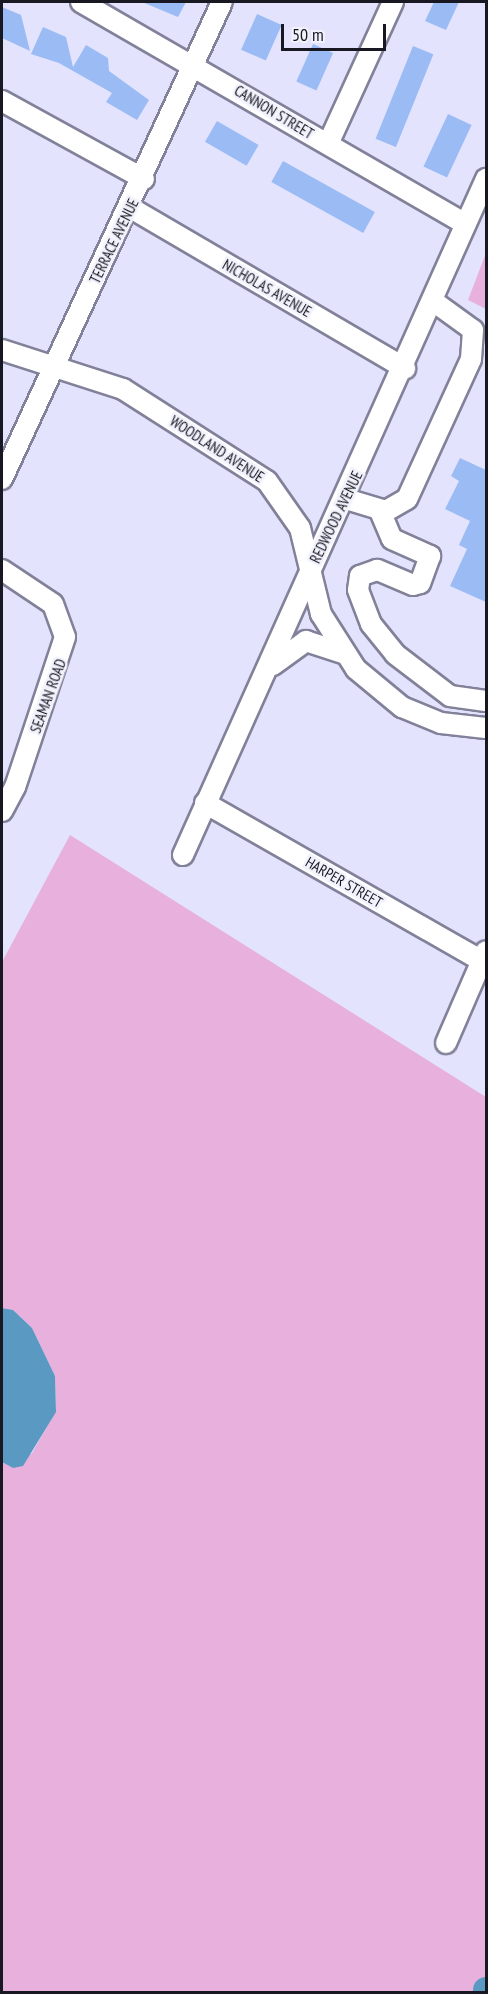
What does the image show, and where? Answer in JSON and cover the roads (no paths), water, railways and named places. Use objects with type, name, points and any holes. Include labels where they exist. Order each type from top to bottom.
[{"type":"street","name":"CANNON STREET","points":[[81,2],[194,64],[466,224]]},
{"type":"street","name":"TERRACE AVENUE","points":[[2,479],[129,207],[144,180],[222,2]]},
{"type":"street","points":[[328,144],[393,2]]},
{"type":"street","points":[[2,101],[144,180]]},
{"type":"street","name":"REDWOOD AVENUE","points":[[183,855],[205,802],[405,368],[486,179]]},
{"type":"street","name":"NICHOLAS AVENUE","points":[[129,207],[405,368]]},
{"type":"street","points":[[346,499],[380,511],[407,499],[475,345],[464,319],[434,301]]},
{"type":"street","name":"WOODLAND AVENUE","points":[[2,350],[55,365],[123,390],[267,481],[300,528],[312,569],[321,614],[343,653],[402,707],[441,723],[486,728]]},
{"type":"street","points":[[380,511],[392,538],[430,556],[420,582],[413,585],[377,570],[360,576],[358,590],[371,624],[395,654],[450,696],[486,701]]},
{"type":"street","name":"SEAMAN ROAD","points":[[2,570],[53,604],[65,637],[3,806]]},
{"type":"street","points":[[267,671],[306,641],[343,653]]},
{"type":"street","name":"HARPER STREET","points":[[205,802],[484,956]]},
{"type":"street","points":[[446,1043],[484,956]]},
{"type":"water","points":[[2,1308],[13,1310],[32,1328],[55,1376],[56,1412],[23,1466],[13,1468],[2,1462]]}]
